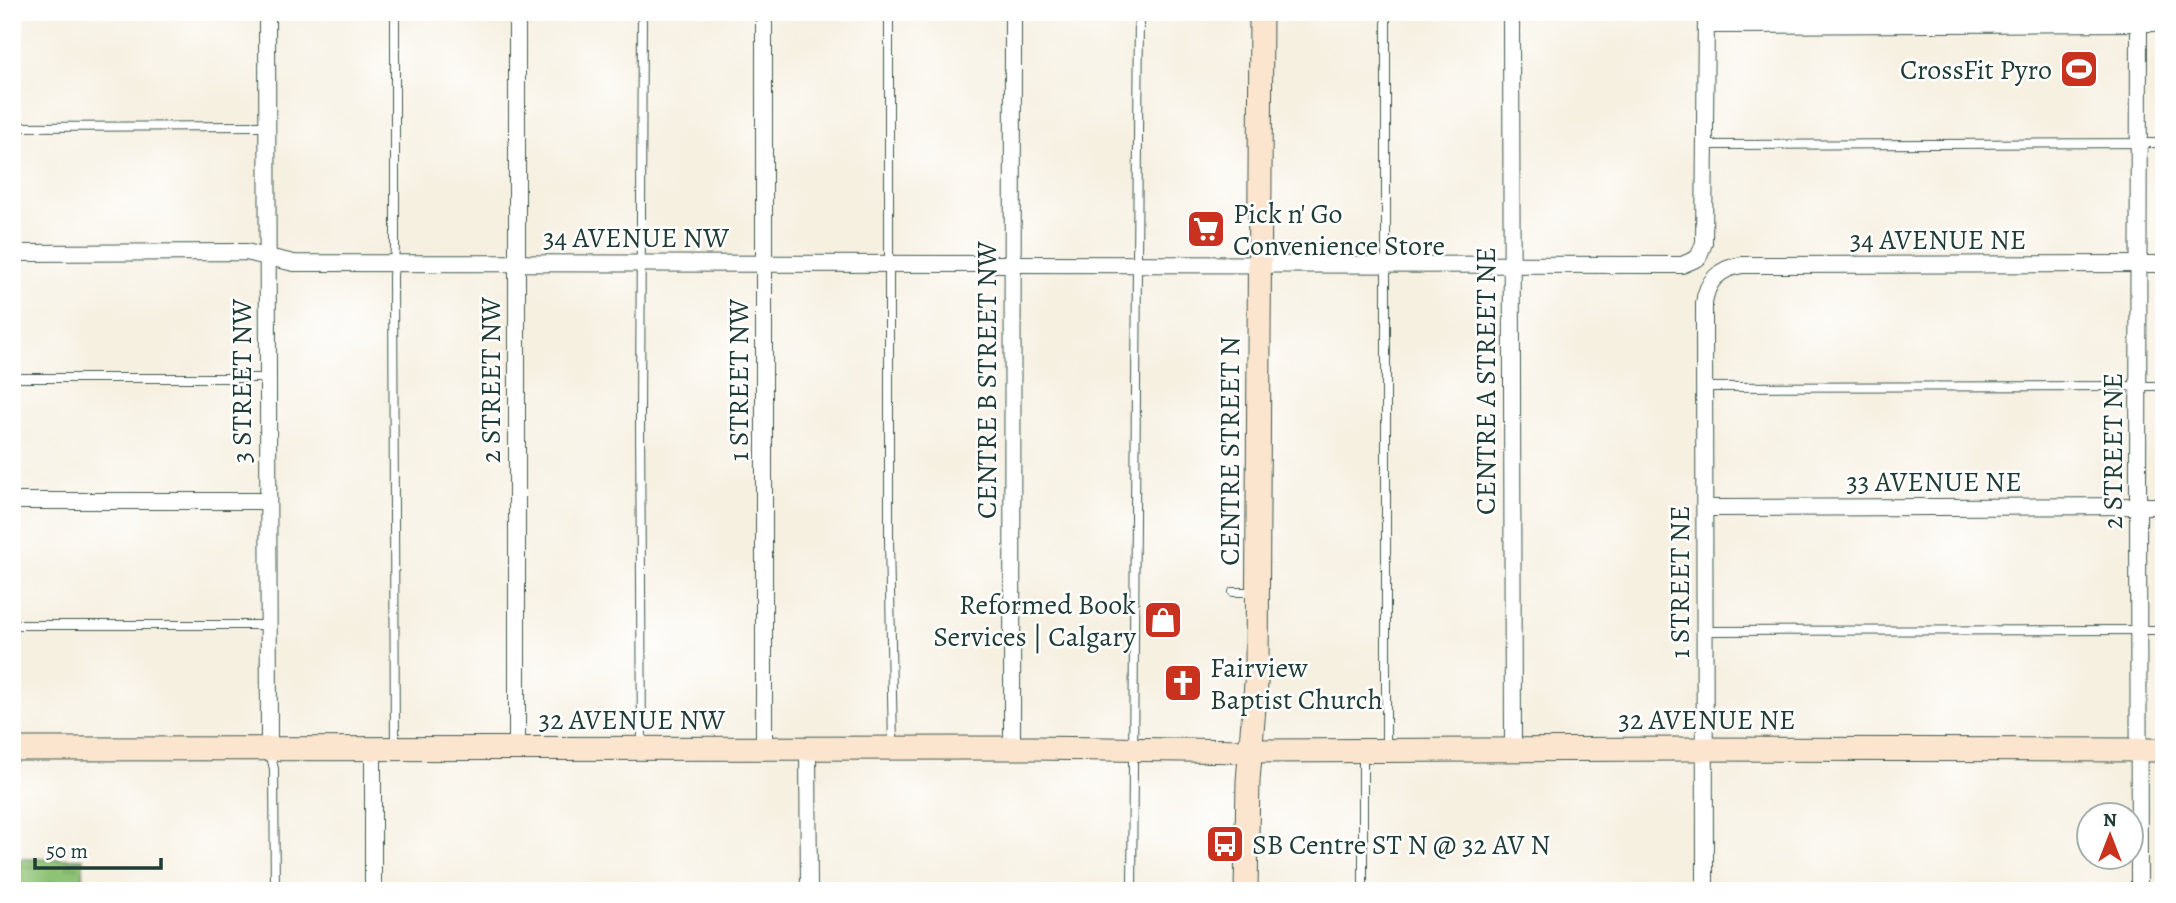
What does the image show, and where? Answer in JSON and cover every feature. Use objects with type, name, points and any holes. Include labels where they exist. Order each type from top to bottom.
[{"type":"street","name":"3 STREET NW","points":[[267,12],[269,749]]},
{"type":"street","name":"2 STREET NW","points":[[517,12],[517,748]]},
{"type":"street","name":"1 STREET NW","points":[[764,12],[764,749]]},
{"type":"street","name":"CENTRE B STREET NW","points":[[1012,748],[1013,12]]},
{"type":"street","name":"CENTRE STREET N","points":[[1245,891],[1248,781],[1257,671],[1261,12]]},
{"type":"street","name":"CENTRE A STREET NE","points":[[1511,12],[1513,750]]},
{"type":"street","points":[[1261,265],[1682,265],[1698,258],[1704,243],[1706,19],[2139,18],[2164,23]]},
{"type":"street","name":"2 STREET NE","points":[[2139,18],[2140,891]]},
{"type":"street","name":"34 AVENUE NW","points":[[12,253],[246,252],[293,263],[1261,265]]},
{"type":"street","name":"34 AVENUE NE","points":[[1715,276],[1730,267],[1742,265],[2164,264]]},
{"type":"street","name":"1 STREET NE","points":[[1705,891],[1705,293],[1715,276]]},
{"type":"street","points":[[12,500],[267,500]]},
{"type":"street","name":"33 AVENUE NE","points":[[1705,508],[2164,506]]},
{"type":"street","points":[[373,891],[384,748]]},
{"type":"street","name":"32 AVENUE NW","points":[[12,749],[1012,748],[1251,751]]},
{"type":"street","points":[[808,749],[809,891]]},
{"type":"street","name":"32 AVENUE NE","points":[[1251,751],[2164,750]]},
{"type":"lane","points":[[384,748],[394,263],[395,12]]},
{"type":"lane","points":[[642,12],[642,748]]},
{"type":"lane","points":[[889,12],[889,525],[893,749]]},
{"type":"lane","points":[[1132,891],[1139,12]]},
{"type":"lane","points":[[1386,12],[1386,750]]},
{"type":"lane","points":[[12,127],[268,126]]},
{"type":"lane","points":[[1705,145],[2164,144]]},
{"type":"lane","points":[[12,378],[267,378]]},
{"type":"lane","points":[[1705,387],[2164,386]]},
{"type":"lane","points":[[1233,592],[1258,592]]},
{"type":"lane","points":[[12,625],[268,625]]},
{"type":"lane","points":[[1705,631],[2164,630]]},
{"type":"lane","points":[[269,749],[274,769],[275,891]]},
{"type":"lane","points":[[1363,750],[1363,891]]},
{"type":"green space","points":[[20,859],[83,859],[83,891],[20,891]]},
{"type":"place","name":"CrossFit Pyro","points":[[2079,69]]},
{"type":"place","name":"Pick n' Go Convenience Store","points":[[1206,229]]},
{"type":"place","name":"Reformed Book Services | Calgary","points":[[1163,620]]},
{"type":"place","name":"Fairview Baptist Church","points":[[1183,683]]},
{"type":"place","name":"SB Centre ST N @ 32 AV N","points":[[1225,844]]}]
